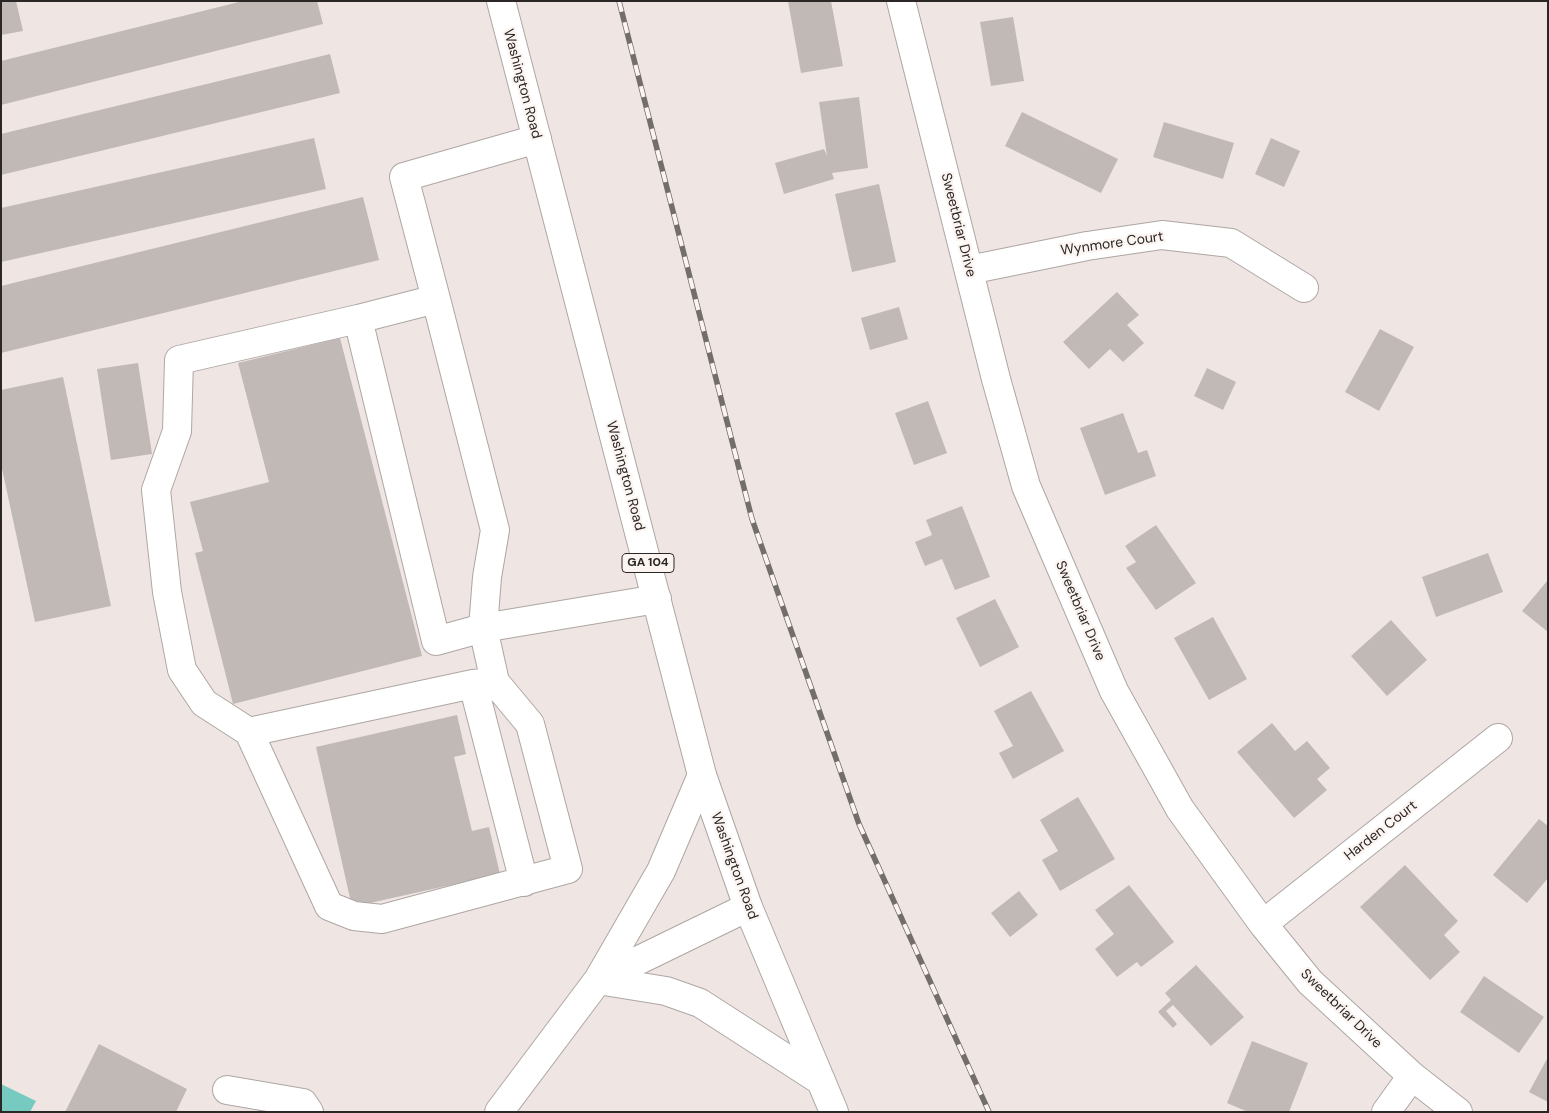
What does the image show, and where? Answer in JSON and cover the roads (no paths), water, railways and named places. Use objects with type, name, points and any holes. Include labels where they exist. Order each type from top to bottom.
[{"type":"street","name":"Washington Road","points":[[500,1],[702,775],[748,907],[834,1112]]},
{"type":"street","name":"Sweetbriar Drive","points":[[901,1],[1026,486],[1114,691],[1180,809],[1264,924],[1310,982],[1412,1076],[1458,1112]]},
{"type":"street","points":[[524,882],[484,683],[484,628],[487,577],[495,530],[404,177],[536,140]]},
{"type":"street","name":"Wynmore Court","points":[[969,270],[1087,246],[1162,235],[1231,243],[1304,288]]},
{"type":"street","points":[[436,299],[179,360],[177,431],[156,490],[167,592],[182,670],[204,703],[249,732],[329,906],[354,916],[382,919],[568,869],[530,724],[484,683]]},
{"type":"street","points":[[358,319],[436,641],[484,628],[657,599]]},
{"type":"street","points":[[249,732],[484,683]]},
{"type":"street","name":"Harden Court","points":[[1264,924],[1498,738]]},
{"type":"street","points":[[499,1112],[598,980],[661,870],[702,775]]},
{"type":"street","points":[[598,980],[748,907]]},
{"type":"street","points":[[598,980],[666,991],[700,1003],[821,1081]]},
{"type":"street","points":[[1386,1112],[1412,1076]]},
{"type":"street","points":[[227,1090],[303,1103],[309,1112]]},
{"type":"water","points":[[1,1084],[36,1101],[30,1112],[1,1112]]},
{"type":"railway","points":[[619,1],[752,519],[859,824],[989,1112]]}]
